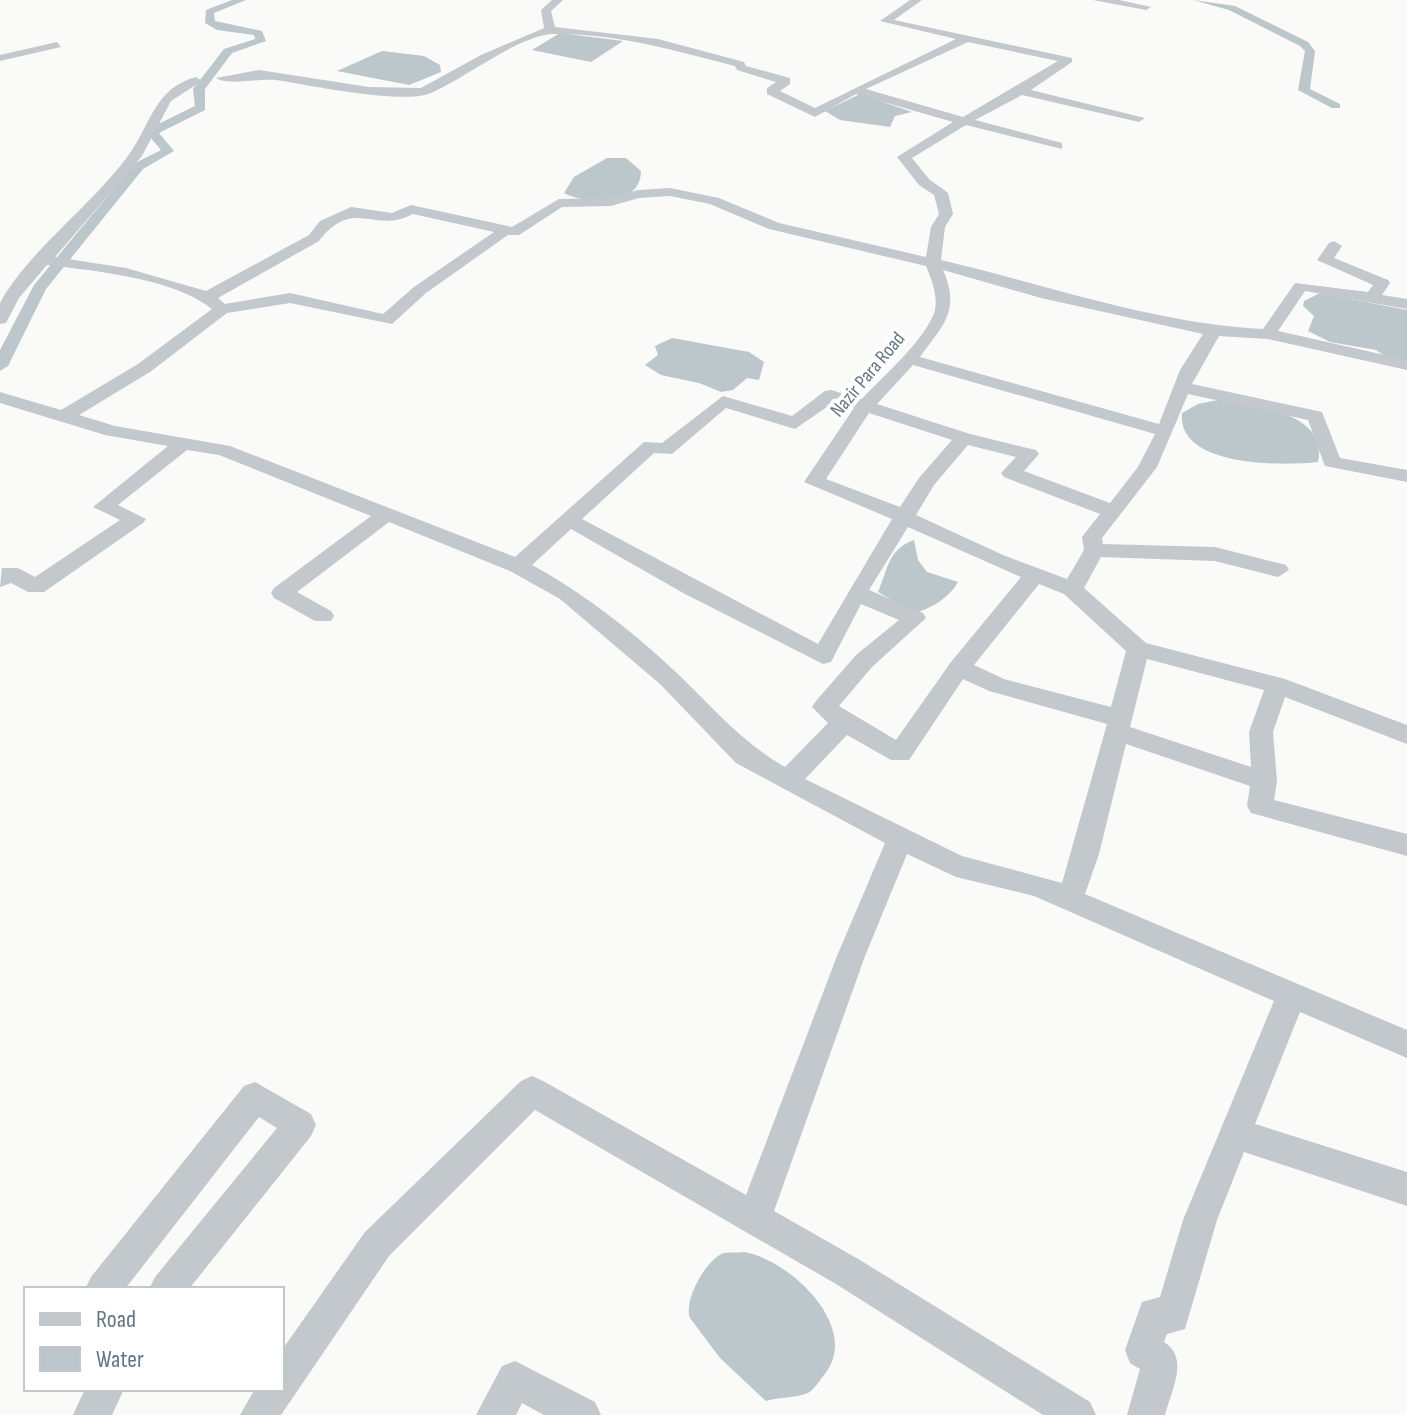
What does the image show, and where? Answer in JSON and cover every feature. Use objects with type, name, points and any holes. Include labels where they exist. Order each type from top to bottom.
[{"type":"street","points":[[550,30],[546,10],[558,0]]},
{"type":"street","points":[[917,0],[885,21],[1068,60],[1021,91],[964,121]]},
{"type":"street","points":[[1098,0],[1146,7]]},
{"type":"street","points":[[222,78],[259,74],[369,91],[423,92],[485,57],[550,30],[658,42],[740,64],[741,68],[786,81],[771,91],[815,113],[855,90],[964,40]]},
{"type":"street","points":[[0,58],[57,45]]},
{"type":"street","points":[[0,319],[6,294],[43,260],[137,153],[145,131],[177,88],[196,81]]},
{"type":"street","points":[[855,90],[1057,146]]},
{"type":"street","points":[[1021,91],[1139,118]]},
{"type":"street","name":"Nazir Para Road","points":[[964,121],[904,157],[924,182],[941,193],[946,214],[938,227],[933,264],[942,285],[943,314],[909,359],[864,407],[814,482],[872,502],[1072,589],[1138,649]]},
{"type":"street","points":[[207,297],[314,238],[325,224],[351,211],[394,218],[411,209],[514,232],[559,203],[611,202],[638,194],[670,192],[714,201],[774,226],[1041,293],[1214,331],[1268,334],[1407,365]]},
{"type":"street","points":[[64,416],[144,368],[222,309],[290,298],[386,320],[420,290],[506,230]]},
{"type":"street","points":[[43,260],[73,263],[174,284],[207,297],[222,309]]},
{"type":"street","points":[[1268,334],[1315,264]]},
{"type":"street","points":[[1315,264],[1382,283],[1372,298]]},
{"type":"street","points":[[1315,264],[1372,298],[1407,304]]},
{"type":"street","points":[[1072,589],[1094,550],[1092,537],[1162,441],[1163,431],[1182,387],[1204,343],[1214,331]]},
{"type":"street","points":[[909,359],[1163,431]]},
{"type":"street","points":[[1182,387],[1316,416],[1332,462],[1407,476]]},
{"type":"street","points":[[518,566],[651,446],[665,450],[723,401],[795,423],[831,395],[964,438],[1029,454],[1011,473],[1112,511]]},
{"type":"street","points":[[0,397],[112,431],[223,450],[384,516],[473,545],[568,594],[668,678],[745,756],[787,781],[956,866],[1039,886],[1070,898],[1407,1044]]},
{"type":"street","points":[[569,520],[823,656],[856,593],[926,482],[964,438]]},
{"type":"street","points":[[0,580],[10,573],[36,587],[136,519],[103,507],[184,443]]},
{"type":"street","points":[[323,616],[282,593],[384,516]]},
{"type":"street","points":[[1094,550],[1215,554],[1278,570]]},
{"type":"street","points":[[856,593],[915,618],[864,661],[824,707],[844,722],[900,753],[959,668],[1036,574]]},
{"type":"street","points":[[1070,898],[1086,854],[1138,649],[1277,685],[1407,735]]},
{"type":"street","points":[[959,668],[997,685],[1120,725],[1264,781]]},
{"type":"street","points":[[1277,685],[1261,732],[1264,781],[1260,806],[1407,845]]},
{"type":"street","points":[[787,781],[844,722]]},
{"type":"street","points":[[754,1219],[851,956],[900,839]]},
{"type":"street","points":[[1146,1415],[1161,1361],[1143,1350],[1155,1315],[1172,1316],[1200,1220],[1292,994]]},
{"type":"street","points":[[284,1379],[377,1244],[532,1091],[754,1219],[1077,1415]]},
{"type":"street","points":[[105,1287],[255,1097],[300,1125],[169,1287]]},
{"type":"street","points":[[1235,1133],[1407,1189]]},
{"type":"street","points":[[495,1415],[515,1379],[582,1415]]},
{"type":"street","points":[[92,1415],[104,1391]]},
{"type":"street","points":[[259,1415],[276,1391]]},
{"type":"water","points":[[560,33],[623,41],[591,62],[532,50]]},
{"type":"water","points":[[382,51],[424,56],[440,65],[441,72],[409,85],[337,71]]},
{"type":"water","points":[[860,94],[912,112],[895,116],[890,127],[840,120],[825,111]]},
{"type":"water","points":[[607,158],[626,158],[641,171],[639,183],[632,191],[623,197],[598,201],[564,193],[574,177]]},
{"type":"water","points":[[1320,293],[1407,310],[1407,361],[1385,356],[1376,350],[1330,342],[1308,331],[1314,316],[1303,306],[1304,301]]},
{"type":"water","points":[[672,338],[749,352],[764,362],[759,380],[747,378],[733,390],[721,392],[699,383],[661,375],[645,365],[658,355],[655,346]]},
{"type":"water","points":[[1218,400],[1267,409],[1300,422],[1312,432],[1318,445],[1318,462],[1281,464],[1235,459],[1196,444],[1185,431],[1182,413],[1198,404]]},
{"type":"water","points":[[914,540],[918,560],[927,572],[958,582],[939,602],[914,613],[878,592],[894,554]]},
{"type":"water","points":[[744,1252],[762,1257],[781,1268],[816,1298],[828,1317],[834,1337],[834,1357],[824,1375],[808,1393],[766,1401],[720,1358],[690,1318],[693,1292],[710,1263],[724,1253]]},
{"type":"waterway","points":[[0,366],[39,288],[139,166],[168,151],[152,132],[201,108],[199,89],[228,51],[261,41],[258,33],[221,28],[210,23],[209,12],[241,0]]},
{"type":"waterway","points":[[1198,0],[1232,8],[1304,44],[1310,51],[1308,80],[1304,90],[1336,106]]}]
